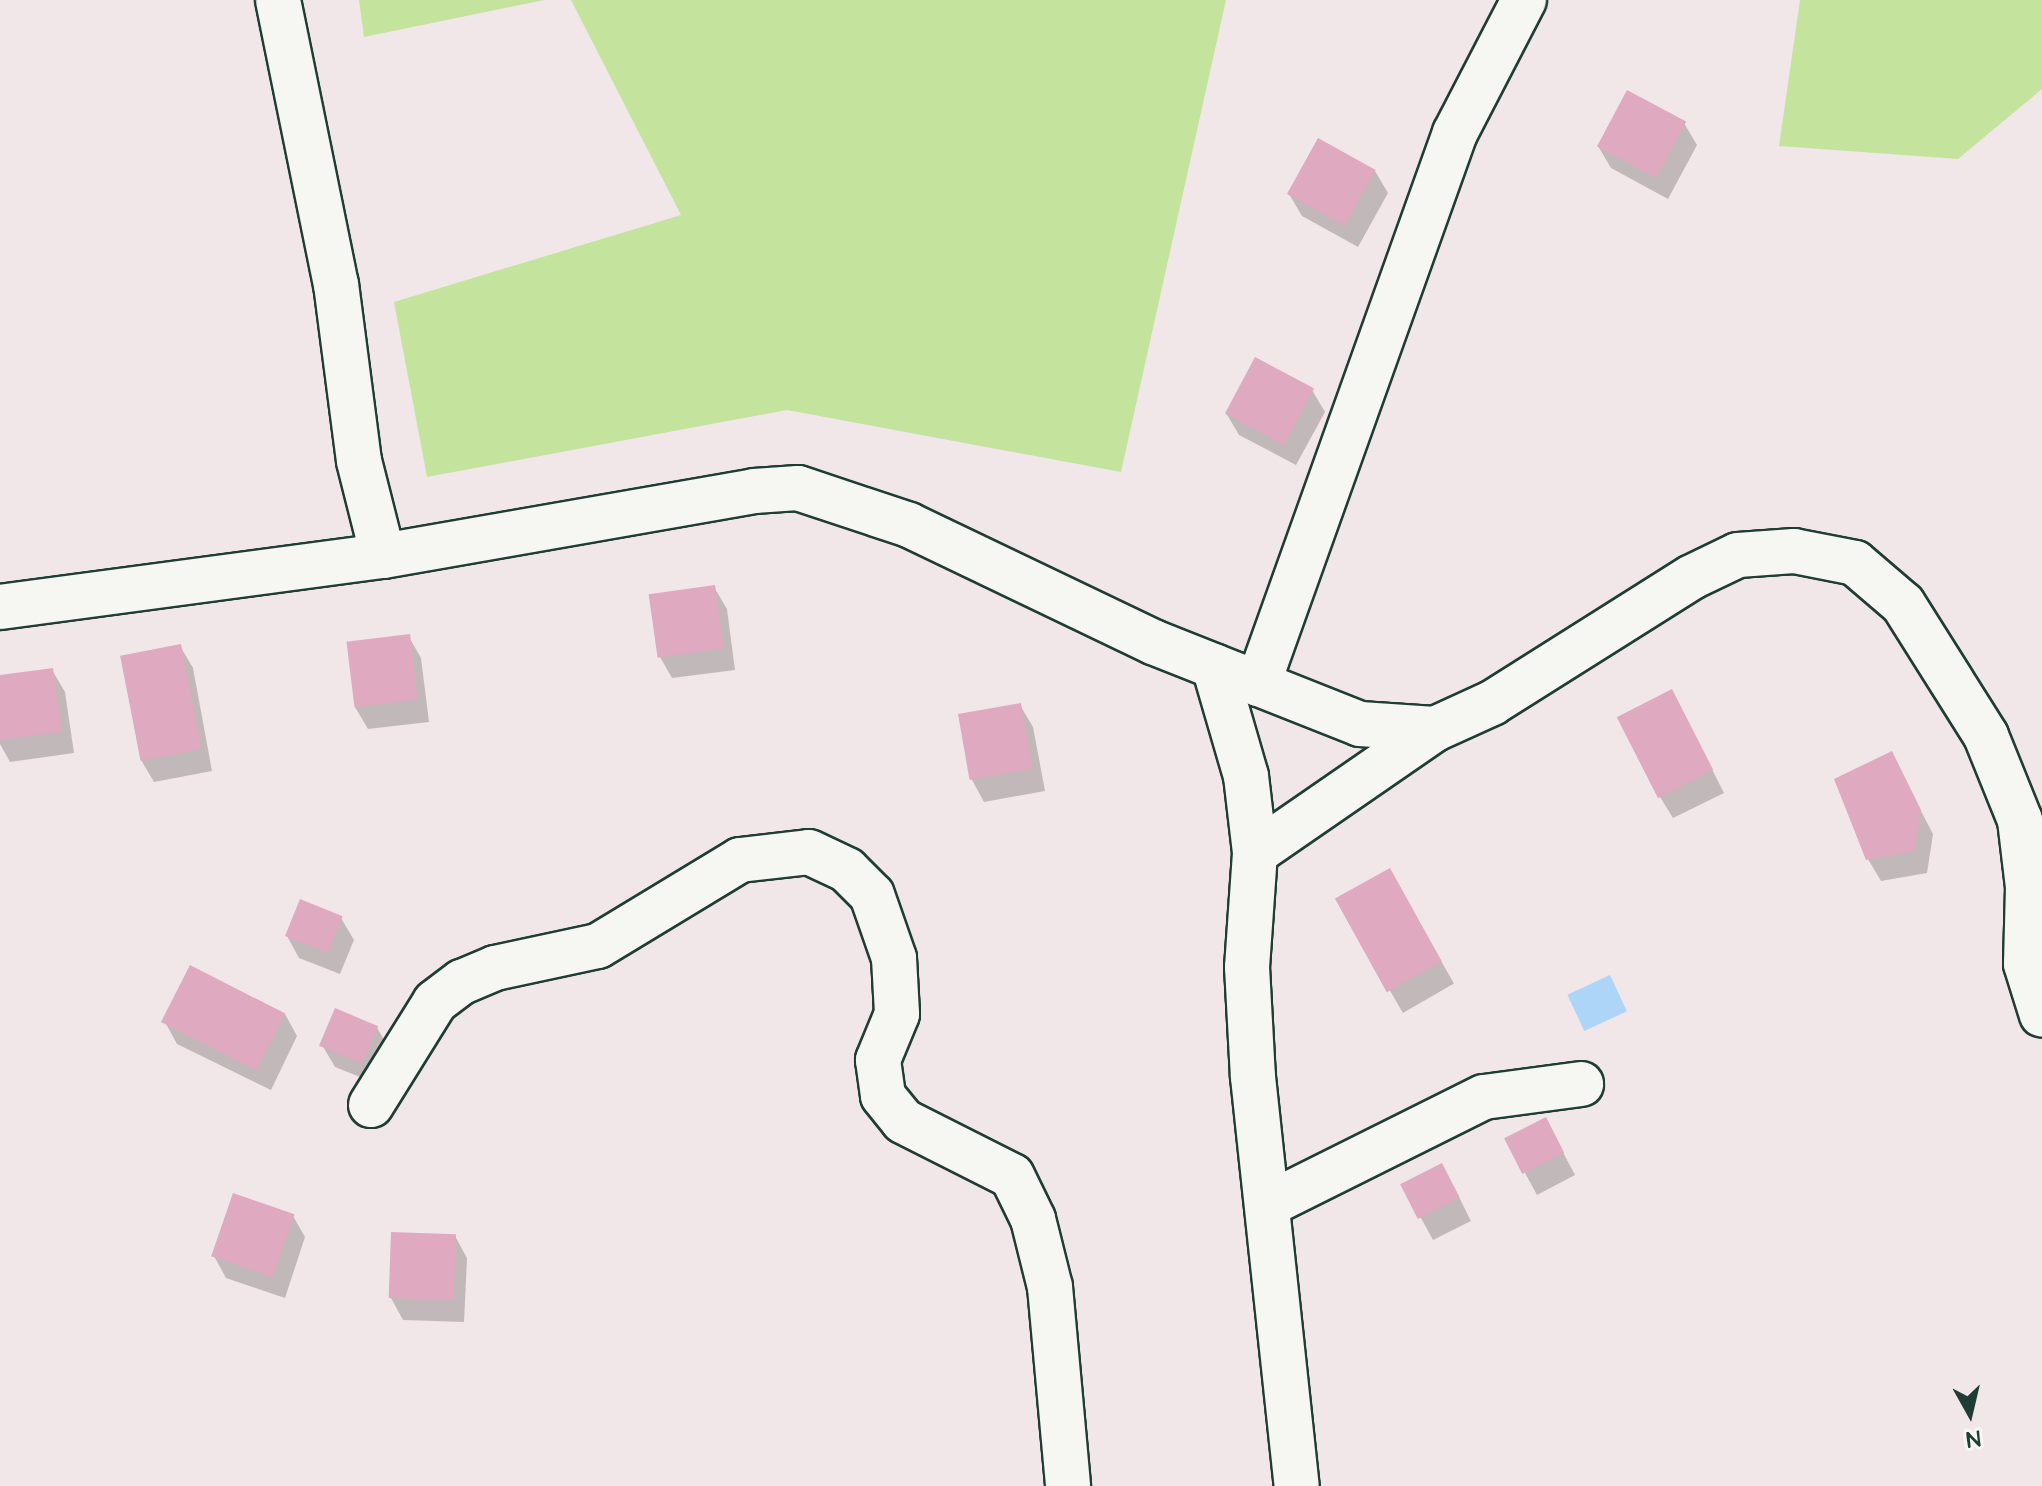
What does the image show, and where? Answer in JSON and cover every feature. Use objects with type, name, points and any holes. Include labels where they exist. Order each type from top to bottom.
[{"type":"street","points":[[278,0],[336,284],[359,461],[383,556]]},
{"type":"street","points":[[1258,684],[1455,133],[1524,0]]},
{"type":"street","points":[[0,607],[383,556],[754,491],[798,488],[909,525],[1153,642],[1360,724],[1435,729]]},
{"type":"street","points":[[1255,853],[1435,729],[1492,703],[1692,577],[1738,555],[1794,551],[1855,563],[1903,604],[1986,736],[2020,820],[2028,887],[2026,964],[2042,1015]]},
{"type":"street","points":[[1214,666],[1246,776],[1255,853],[1247,967],[1267,1205],[1297,1486]]},
{"type":"street","points":[[371,1105],[435,1002],[462,982],[495,968],[598,946],[740,860],[809,852],[847,870],[872,895],[894,958],[897,1014],[878,1060],[883,1096],[903,1121],[1012,1176],[1033,1219],[1050,1287],[1068,1486]]},
{"type":"street","points":[[1267,1205],[1484,1097],[1581,1084]]},
{"type":"green space","points":[[359,0],[544,0],[364,37]]},
{"type":"green space","points":[[571,0],[1226,0],[1121,472],[787,410],[427,477],[394,302],[681,215]]},
{"type":"green space","points":[[1800,0],[2042,0],[2042,89],[1958,159],[1779,146]]},
{"type":"water","points":[[1610,975],[1627,1011],[1584,1031],[1567,995]]},
{"type":"building","points":[[1627,90],[1686,121],[1656,178],[1597,147]]},
{"type":"building","points":[[1318,138],[1376,170],[1345,226],[1287,194]]},
{"type":"building","points":[[1255,357],[1314,388],[1284,445],[1225,414]]},
{"type":"building","points":[[715,585],[724,648],[658,658],[649,594]]},
{"type":"building","points":[[410,634],[418,700],[355,707],[346,642]]},
{"type":"building","points":[[181,644],[201,749],[141,761],[120,656]]},
{"type":"building","points":[[53,668],[62,732],[0,740],[0,675]]},
{"type":"building","points":[[1672,689],[1713,770],[1658,798],[1617,717]]},
{"type":"building","points":[[1021,703],[1033,769],[970,780],[958,714]]},
{"type":"building","points":[[1892,751],[1921,810],[1915,851],[1866,860],[1834,779]]},
{"type":"building","points":[[1390,868],[1442,962],[1387,992],[1335,899]]},
{"type":"building","points":[[300,899],[343,916],[328,953],[285,936]]},
{"type":"building","points":[[190,965],[285,1014],[256,1071],[161,1022]]},
{"type":"building","points":[[335,1008],[378,1026],[362,1064],[319,1046]]},
{"type":"building","points":[[1546,1117],[1564,1153],[1522,1174],[1504,1138]]},
{"type":"building","points":[[1442,1163],[1460,1198],[1418,1219],[1400,1184]]},
{"type":"building","points":[[233,1193],[294,1214],[273,1278],[211,1256]]},
{"type":"building","points":[[391,1232],[456,1234],[454,1300],[389,1298]]}]
